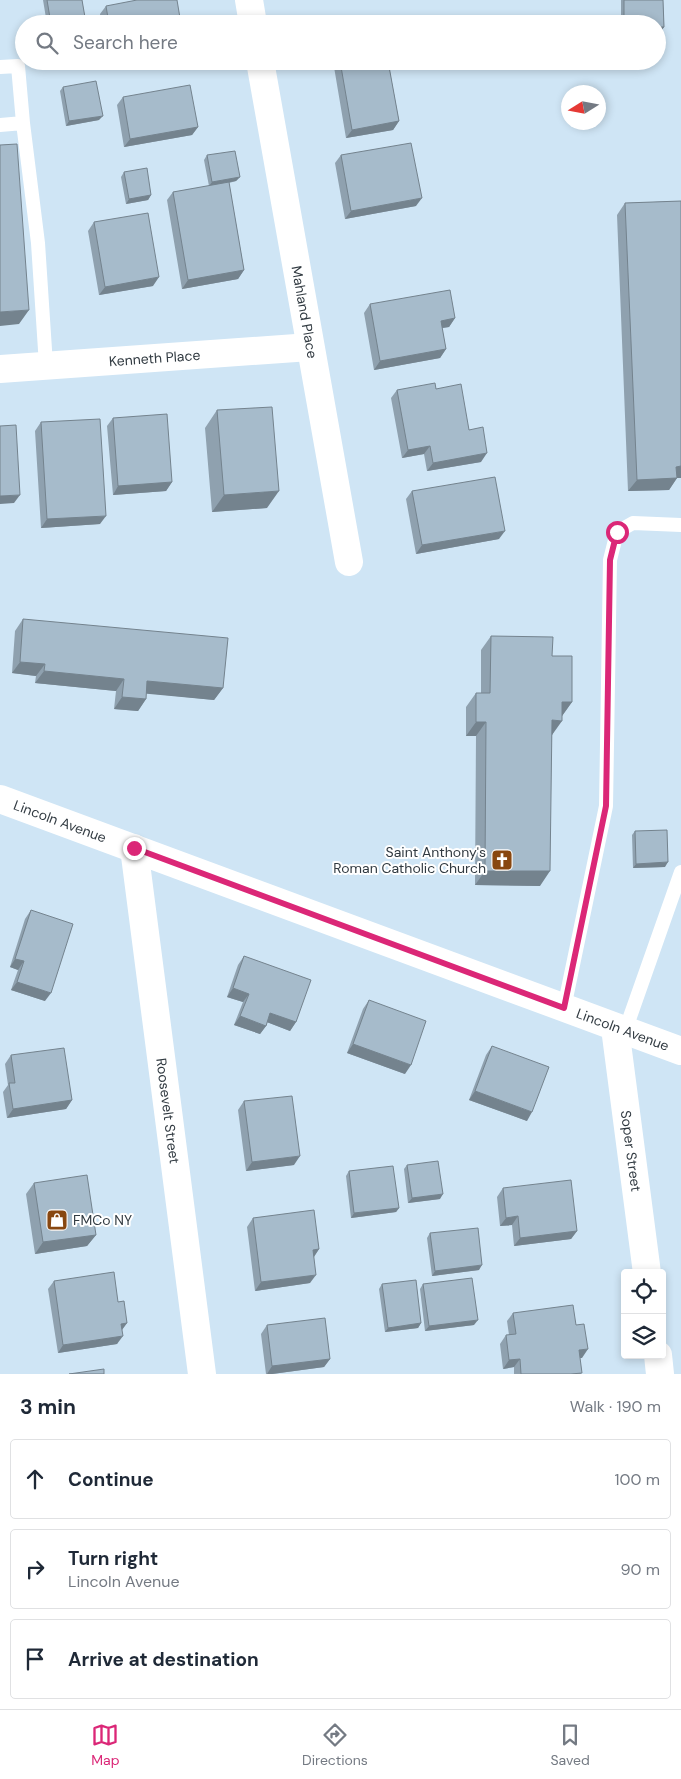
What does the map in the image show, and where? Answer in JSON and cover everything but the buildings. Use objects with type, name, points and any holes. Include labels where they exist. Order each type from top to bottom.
[{"type":"street","points":[[249,0],[252,15]]},
{"type":"street","name":"Mahland Place","points":[[262,70],[349,562]]},
{"type":"street","name":"Kenneth Place","points":[[0,369],[310,347]]},
{"type":"street","name":"Lincoln Avenue","points":[[0,799],[681,1051]]},
{"type":"street","name":"Roosevelt Street","points":[[134,848],[202,1374]]},
{"type":"street","name":"Soper Street","points":[[620,1029],[647,1269]]},
{"type":"street","points":[[658,1359],[660,1374]]},
{"type":"lane","points":[[0,67],[15,66]]},
{"type":"lane","points":[[18,70],[38,243],[46,366]]},
{"type":"lane","points":[[0,125],[23,123]]},
{"type":"lane","points":[[564,1008],[606,806],[610,560],[617,532],[633,524],[681,525]]},
{"type":"lane","points":[[620,1029],[681,872]]},
{"type":"place","name":"Saint Anthony's Roman Catholic Church","points":[[502,860]]},
{"type":"place","name":"FMCo NY","points":[[57,1220]]},
{"type":"route","points":[[134,848],[564,1008],[606,806],[610,560],[617,532]]}]
